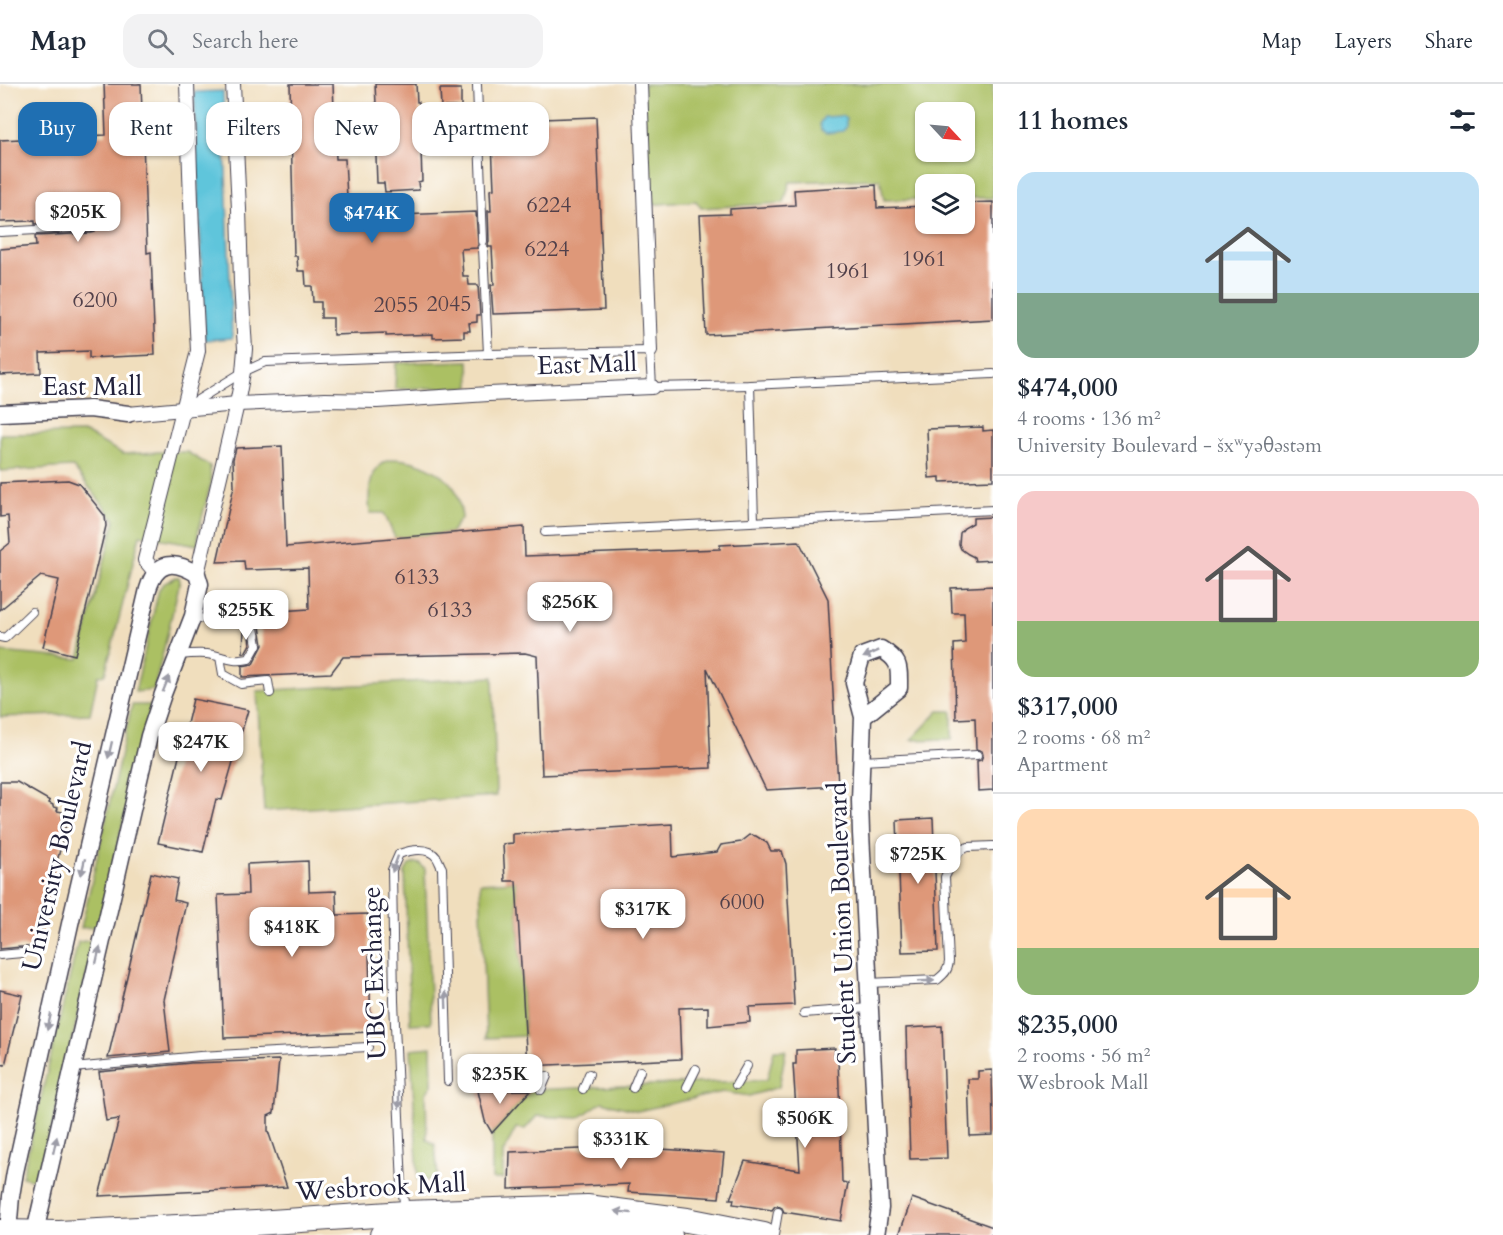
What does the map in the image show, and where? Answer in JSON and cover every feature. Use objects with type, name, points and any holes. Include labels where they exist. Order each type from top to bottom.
[{"type":"main road","name":"Wesbrook Mall","points":[[382,1235],[406,1222],[496,1209],[587,1207],[687,1220],[764,1235]]},
{"type":"main road","name":"Wesbrook Mall","points":[[5,1233],[34,1234],[256,1223],[406,1222],[466,1227],[535,1226],[648,1231],[670,1235]]},
{"type":"street","points":[[187,84],[198,351],[145,560],[155,572],[172,564],[183,566],[197,574]]},
{"type":"street","points":[[34,1234],[149,736],[193,616],[200,584],[197,574],[243,372],[245,349],[233,84]]},
{"type":"street","points":[[640,84],[650,351]]},
{"type":"street","name":"East Mall","points":[[0,413],[90,409],[128,414],[237,404],[325,400],[377,401],[652,387]]},
{"type":"street","name":"University Boulevard","points":[[5,1233],[15,1172],[91,833],[148,589],[155,572]]},
{"type":"street","name":"Student Union Boulevard","points":[[863,717],[861,832],[880,1208],[876,1235]]},
{"type":"lane","points":[[477,85],[488,354]]},
{"type":"lane","points":[[0,232],[92,227]]},
{"type":"lane","name":"East Mall","points":[[183,410],[243,372],[265,362],[650,351]]},
{"type":"lane","points":[[650,351],[652,387]]},
{"type":"lane","name":"East Mall","points":[[652,387],[993,374]]},
{"type":"lane","points":[[750,385],[754,521]]},
{"type":"lane","points":[[545,532],[993,510]]},
{"type":"lane","points":[[0,637],[4,638],[32,612]]},
{"type":"lane","points":[[178,656],[191,653],[208,654],[238,661],[249,659],[257,645],[254,628],[244,620],[215,622],[193,616]]},
{"type":"lane","points":[[220,657],[223,674],[241,684],[268,681],[270,693]]},
{"type":"lane","points":[[862,760],[977,755]]},
{"type":"lane","points":[[868,983],[937,980],[945,974],[949,962],[945,877],[961,850],[993,846]]},
{"type":"lane","name":"UBC Exchange","points":[[406,1222],[402,1186],[394,1001],[392,870],[399,854],[412,849],[437,856],[442,868],[448,1081]]},
{"type":"lane","points":[[0,955],[22,953]]},
{"type":"lane","points":[[804,1013],[869,1008]]},
{"type":"lane","points":[[73,1068],[200,1056],[368,1047]]},
{"type":"lane","points":[[735,1085],[747,1066]]},
{"type":"lane","points":[[687,1087],[696,1069]]},
{"type":"lane","points":[[633,1088],[640,1071]]},
{"type":"lane","points":[[584,1089],[590,1074]]},
{"type":"lane","points":[[541,1090],[547,1076]]},
{"type":"lane","points":[[774,1235],[778,1212]]},
{"type":"green space","points":[[643,84],[993,84],[993,198],[975,198],[975,174],[915,174],[915,199],[884,200],[880,179],[790,182],[784,203],[701,208],[696,201],[648,205]]},
{"type":"green space","points":[[469,361],[470,387],[395,389],[396,363]]},
{"type":"green space","points":[[85,433],[123,454],[187,452],[210,466],[211,483],[198,533],[198,545],[140,535],[105,674],[98,676],[90,714],[0,717],[0,652],[79,659],[115,520],[73,467],[0,471],[0,434]]},
{"type":"green space","points":[[398,459],[429,468],[454,488],[462,517],[450,533],[395,538],[384,513],[370,513],[369,492],[375,472],[384,462]]},
{"type":"green space","points":[[179,577],[180,581],[154,690],[135,692],[159,589]]},
{"type":"green space","points":[[493,677],[496,796],[264,811],[257,691]]},
{"type":"green space","points":[[132,705],[151,705],[98,927],[81,928]]},
{"type":"green space","points":[[939,711],[952,711],[952,739],[911,740]]},
{"type":"green space","points":[[415,863],[425,869],[431,1023],[410,1024],[405,872],[409,865]]},
{"type":"green space","points":[[516,881],[525,1036],[486,1038],[480,883]]},
{"type":"green space","points":[[95,940],[40,1181],[22,1177],[78,942]]},
{"type":"green space","points":[[431,1047],[432,1085],[426,1093],[427,1139],[435,1145],[438,1179],[418,1181],[411,1049]]},
{"type":"green space","points":[[774,1050],[786,1050],[779,1087],[749,1096],[723,1092],[638,1111],[602,1102],[579,1118],[537,1116],[525,1129],[516,1128],[503,1153],[503,1179],[492,1179],[492,1133],[531,1090],[767,1080]]},
{"type":"water","points":[[223,91],[223,102],[206,102],[206,156],[225,156],[232,338],[205,340],[194,92]]},
{"type":"water","points":[[842,116],[846,119],[846,127],[843,131],[826,133],[821,130],[820,123],[824,117]]},
{"type":"building","points":[[104,84],[141,84],[142,102],[109,102],[109,156],[144,156],[147,253],[151,252],[155,355],[89,358],[89,351],[40,353],[41,373],[0,375],[0,249],[36,246],[35,236],[91,233],[95,232],[97,227],[96,223],[91,221],[35,224],[35,221],[0,222],[0,140],[18,139],[18,156],[97,156],[97,135],[106,135]]},
{"type":"building","points":[[290,84],[333,84],[334,102],[314,102],[314,156],[336,156],[336,159],[345,159],[348,217],[476,212],[477,248],[461,249],[463,276],[468,276],[469,285],[478,285],[480,315],[477,315],[477,322],[469,323],[470,331],[464,331],[464,337],[433,338],[433,334],[386,336],[386,333],[333,335],[333,318],[321,318],[321,302],[313,302],[312,286],[306,286],[305,271],[298,271],[297,256],[294,256],[292,156],[302,156],[302,102],[290,102]]},
{"type":"building","points":[[375,84],[416,84],[417,102],[412,102],[412,156],[421,156],[422,181],[418,182],[419,190],[385,192],[384,183],[377,183],[376,156],[400,156],[400,102],[376,102]]},
{"type":"building","points":[[440,89],[461,89],[461,102],[441,102]]},
{"type":"building","points":[[596,117],[604,310],[493,314],[492,247],[488,245],[490,190],[494,189],[493,156],[549,156],[549,119]]},
{"type":"building","points":[[876,185],[877,208],[915,206],[915,234],[975,234],[975,203],[993,202],[993,319],[706,335],[700,215],[730,214],[730,209],[795,205],[794,190]]},
{"type":"building","points":[[983,427],[983,431],[993,430],[993,480],[940,482],[940,477],[929,478],[927,429]]},
{"type":"building","points":[[282,446],[286,547],[524,527],[525,556],[720,549],[720,545],[799,541],[828,599],[838,786],[766,790],[707,668],[711,768],[542,775],[537,656],[525,653],[343,657],[331,673],[242,677],[242,666],[253,664],[263,645],[260,626],[251,618],[279,611],[309,609],[308,568],[245,570],[244,561],[217,562],[234,486],[233,459],[236,448]]},
{"type":"building","points":[[68,480],[79,484],[105,516],[106,526],[75,655],[43,647],[59,580],[41,576],[0,610],[0,551],[10,543],[8,516],[0,517],[0,483]]},
{"type":"building","points":[[993,517],[993,560],[975,561],[974,557],[961,549],[960,533],[973,523],[973,518]]},
{"type":"building","points":[[993,586],[993,790],[978,791],[977,761],[981,760],[983,755],[982,751],[976,749],[975,718],[956,719],[954,644],[965,643],[964,613],[952,613],[951,588]]},
{"type":"building","points":[[244,628],[248,631],[250,644],[243,653]]},
{"type":"building","points":[[193,699],[248,710],[222,800],[216,799],[203,852],[158,843]]},
{"type":"building","points":[[0,782],[17,782],[50,801],[53,807],[58,808],[57,811],[63,812],[62,818],[67,820],[37,947],[0,949]]},
{"type":"building","points":[[933,818],[938,951],[902,952],[897,820]]},
{"type":"building","points":[[672,824],[673,857],[717,852],[721,845],[741,842],[750,835],[767,843],[771,851],[782,851],[786,864],[794,1005],[749,1007],[750,1022],[708,1026],[708,1007],[679,1008],[681,1059],[527,1066],[516,881],[505,881],[503,844],[513,843],[513,834]]},
{"type":"building","points":[[308,861],[309,892],[336,891],[337,915],[368,914],[371,1032],[224,1038],[218,895],[248,894],[247,864]]},
{"type":"building","points":[[151,873],[178,879],[174,900],[186,903],[164,1000],[170,1052],[108,1058]]},
{"type":"building","points":[[0,990],[22,995],[5,1065],[0,1064]]},
{"type":"building","points":[[942,1026],[947,1158],[910,1159],[906,1028]]},
{"type":"building","points":[[835,1048],[834,1057],[838,1057],[842,1182],[848,1183],[841,1221],[784,1212],[778,1206],[772,1210],[733,1204],[734,1199],[730,1199],[745,1161],[800,1170],[793,1064],[796,1064],[796,1050]]},
{"type":"building","points":[[279,1060],[274,1113],[268,1116],[268,1131],[287,1187],[99,1196],[119,1119],[106,1121],[99,1072],[191,1063]]},
{"type":"building","points":[[992,1070],[993,1135],[970,1136],[968,1079],[978,1079],[978,1071]]},
{"type":"building","points":[[531,1090],[492,1133],[485,1121],[478,1091]]},
{"type":"building","points":[[628,1147],[724,1153],[719,1198],[628,1192],[629,1184],[509,1189],[510,1152]]},
{"type":"building","points":[[912,1198],[993,1227],[993,1235],[899,1235]]}]
